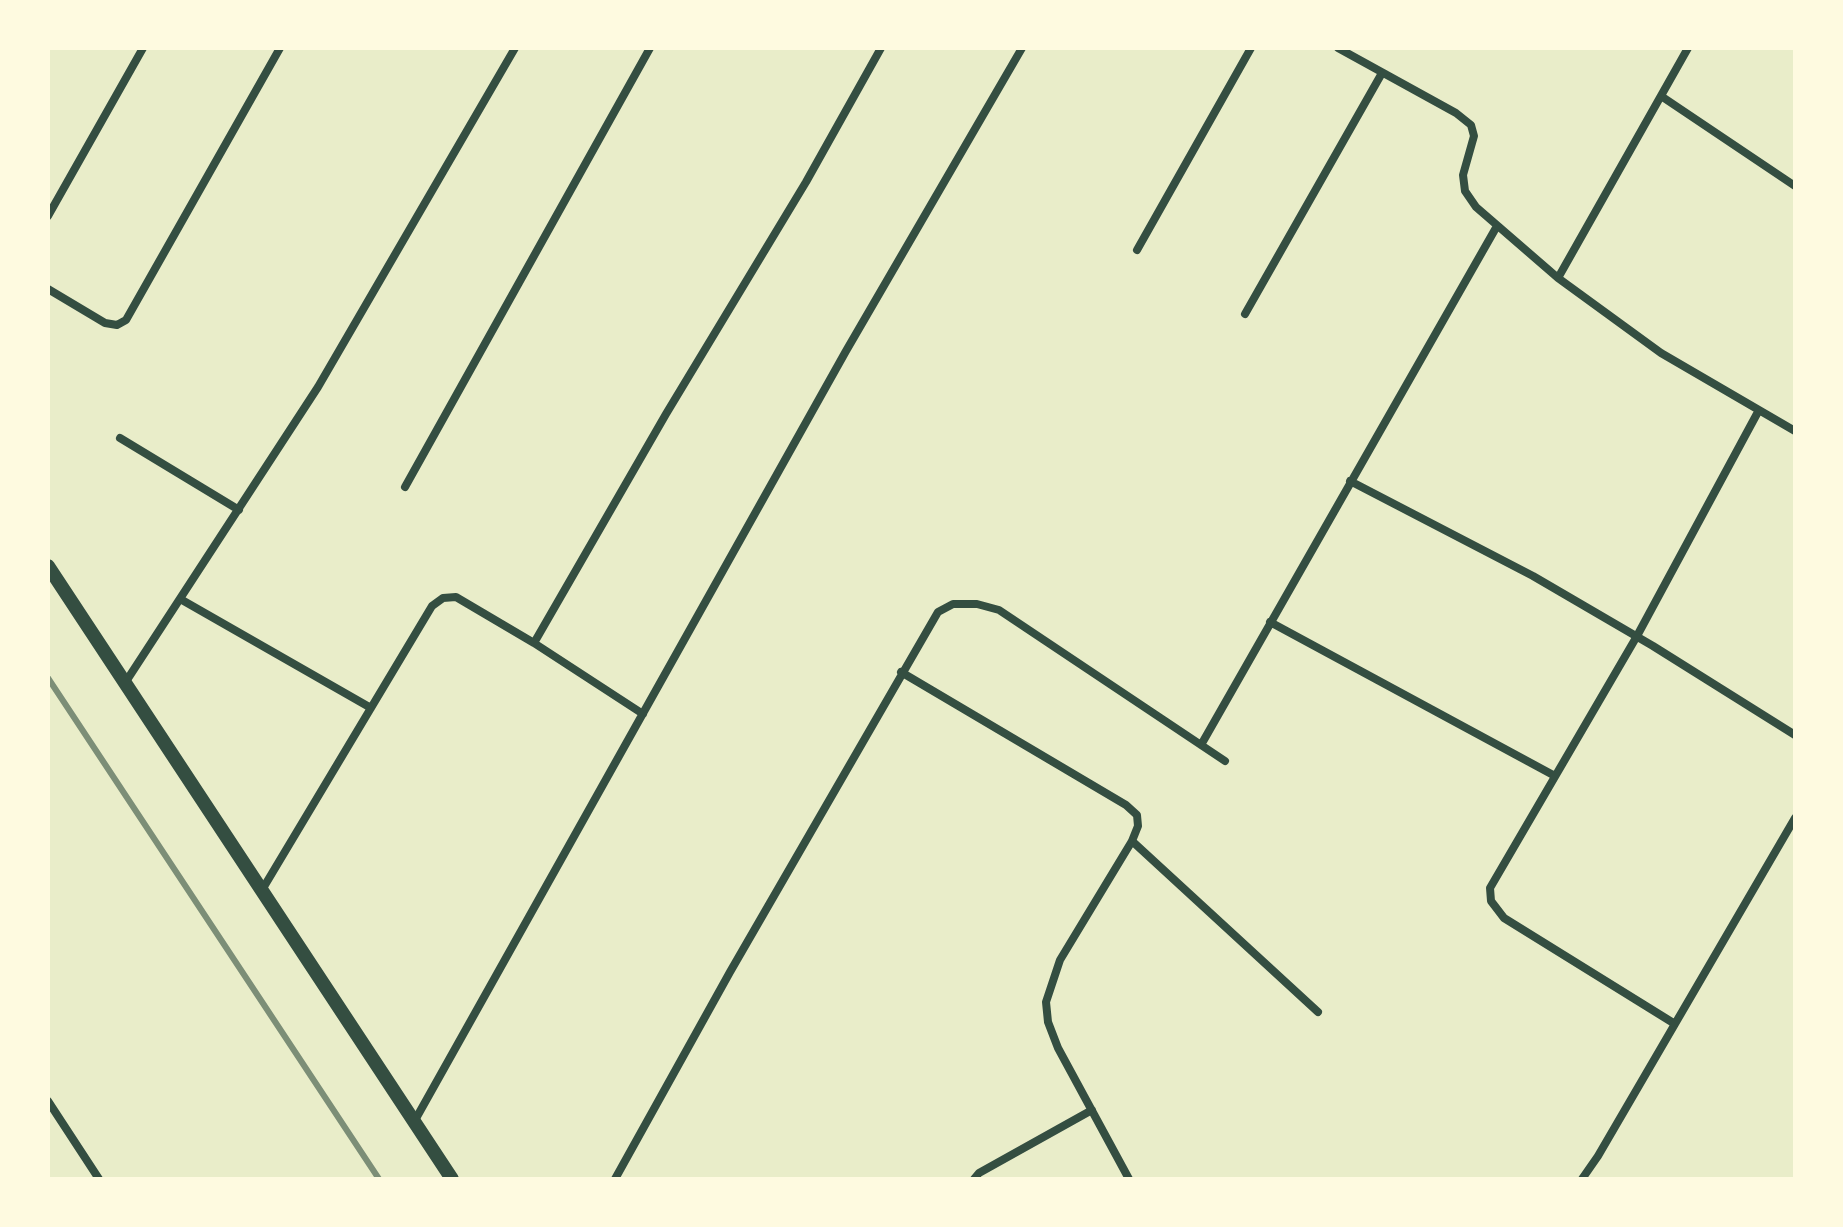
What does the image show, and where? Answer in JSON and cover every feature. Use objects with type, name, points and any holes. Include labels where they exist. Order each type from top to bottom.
[{"type":"street","points":[[48,216],[143,48]]},
{"type":"street","points":[[48,289],[105,323],[117,325],[126,320],[280,48]]},
{"type":"street","points":[[125,683],[182,600],[318,387],[515,48]]},
{"type":"street","points":[[405,487],[650,48]]},
{"type":"street","points":[[534,643],[666,414],[806,182],[881,48]]},
{"type":"street","points":[[414,1122],[846,351],[1022,48]]},
{"type":"street","points":[[1137,250],[1251,48]]},
{"type":"street","points":[[1338,48],[1456,113],[1471,125],[1474,136],[1463,175],[1465,191],[1476,207],[1558,278],[1661,353],[1795,431]]},
{"type":"street","points":[[1558,278],[1688,48]]},
{"type":"street","points":[[1245,314],[1382,73]]},
{"type":"street","points":[[1661,96],[1795,186]]},
{"type":"street","points":[[1201,745],[1497,226]]},
{"type":"street","points":[[1675,1024],[1504,918],[1491,901],[1490,888],[1637,636],[1759,410]]},
{"type":"street","points":[[120,438],[239,510]]},
{"type":"street","points":[[1350,481],[1533,576],[1637,636],[1795,735]]},
{"type":"street","points":[[48,566],[452,1179]]},
{"type":"street","points":[[262,890],[432,606],[443,598],[456,597],[643,714]]},
{"type":"street","points":[[182,600],[371,708]]},
{"type":"street","points":[[615,1179],[901,672],[938,612],[953,604],[977,604],[999,610],[1225,761]]},
{"type":"street","points":[[1270,622],[1555,776]]},
{"type":"street","points":[[901,672],[1126,805],[1137,815],[1138,826],[1132,841],[1060,960],[1046,1002],[1048,1022],[1058,1048],[1129,1179]]},
{"type":"street","points":[[1586,1177],[1795,818]]},
{"type":"street","points":[[1132,841],[1318,1012]]},
{"type":"street","points":[[48,1101],[99,1179]]},
{"type":"street","points":[[974,1179],[979,1173],[1092,1110]]},
{"type":"railway","points":[[48,678],[379,1179]]}]
